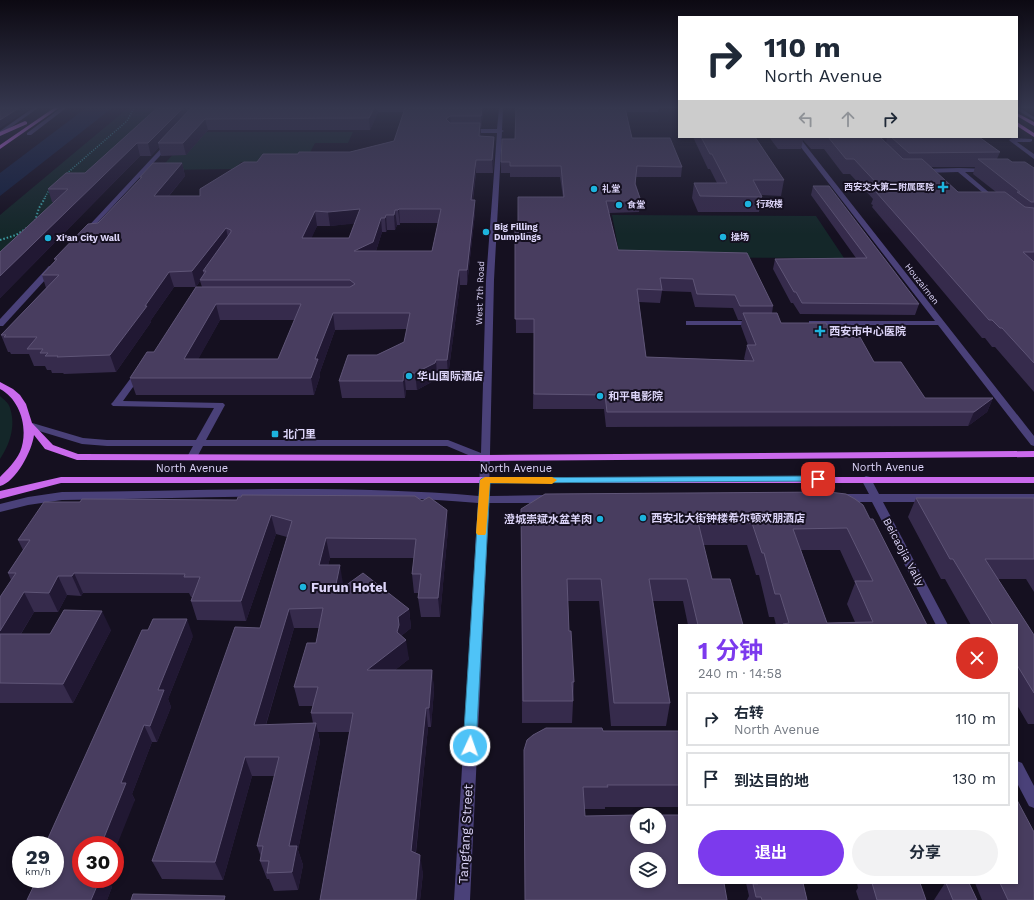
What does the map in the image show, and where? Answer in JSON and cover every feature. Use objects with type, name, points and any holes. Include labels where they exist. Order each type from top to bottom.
[{"type":"main road","name":"North Avenue","points":[[0,385],[20,398],[29,426],[29,440],[20,462],[0,483]]},
{"type":"main road","name":"North Avenue","points":[[29,426],[43,439],[49,448],[77,457],[485,458],[1034,454]]},
{"type":"main road","name":"North Avenue","points":[[0,495],[61,480],[1034,480]]},
{"type":"street","points":[[79,240],[162,150]]},
{"type":"street","name":"West 7th Road","points":[[485,480],[490,280],[500,150]]},
{"type":"street","name":"Houzaimen","points":[[806,150],[1034,443]]},
{"type":"street","points":[[1025,150],[1034,157]]},
{"type":"street","points":[[959,170],[999,203]]},
{"type":"street","points":[[916,171],[993,170]]},
{"type":"street","points":[[0,324],[58,262]]},
{"type":"street","points":[[689,323],[760,323]]},
{"type":"street","points":[[807,323],[940,323]]},
{"type":"street","points":[[144,367],[116,404],[220,405],[192,457]]},
{"type":"street","points":[[29,426],[82,441],[107,443],[448,443],[485,458]]},
{"type":"street","name":"Beicaojia Vally","points":[[866,479],[941,624]]},
{"type":"street","name":"Tangfang Street","points":[[462,900],[485,480]]},
{"type":"street","points":[[0,508],[28,501],[62,496],[343,493],[483,500],[562,499]]},
{"type":"street","points":[[829,498],[1034,498]]},
{"type":"street","points":[[1018,770],[1034,801]]},
{"type":"path","points":[[65,175],[94,150]]},
{"type":"path","points":[[34,223],[39,208],[49,190]]},
{"type":"path","points":[[0,240],[16,235],[28,227]]},
{"type":"green space","points":[[78,150],[112,150],[53,202],[73,202],[0,273],[0,215]]},
{"type":"green space","points":[[177,150],[311,150],[305,162],[241,162],[235,169],[159,170]]},
{"type":"green space","name":"操场","points":[[612,215],[816,216],[844,258],[620,257]]},
{"type":"green space","points":[[0,396],[9,406],[12,415],[12,428],[7,447],[0,459]]},
{"type":"water","points":[[30,150],[59,150],[0,196],[0,173]]},
{"type":"building","points":[[110,150],[130,150],[0,276],[0,252],[68,189],[48,189],[66,173],[85,173]]},
{"type":"building","points":[[358,150],[493,150],[492,160],[476,160],[471,200],[475,200],[467,270],[459,270],[447,360],[436,360],[435,363],[415,373],[404,372],[403,381],[339,381],[348,355],[377,355],[404,342],[410,313],[333,313],[315,359],[318,359],[311,378],[130,378],[147,352],[154,352],[196,287],[350,287],[355,284],[350,280],[200,280],[206,271],[203,271],[231,232],[231,230],[226,228],[192,271],[169,272],[145,306],[147,306],[110,355],[45,356],[48,353],[40,353],[43,349],[27,349],[37,337],[4,337],[6,335],[1,335],[59,275],[42,275],[57,259],[54,259],[88,224],[98,223],[142,177],[140,177],[153,163],[182,163],[154,196],[200,196],[200,189],[244,162],[257,162],[263,154],[350,152]],"holes":[[[360,209],[349,238],[302,238],[315,211],[328,212]],[[441,209],[432,251],[354,251],[373,242],[381,218],[385,218],[386,215],[394,215],[395,210]],[[216,304],[301,304],[278,359],[184,359]]]},
{"type":"building","points":[[502,150],[675,150],[682,167],[637,166],[635,184],[641,201],[606,201],[618,250],[747,253],[773,306],[740,306],[735,295],[697,294],[693,279],[660,278],[662,290],[637,289],[646,357],[754,361],[747,345],[756,345],[743,313],[777,313],[781,323],[826,323],[833,337],[860,337],[874,362],[901,362],[925,398],[993,398],[974,412],[607,412],[605,395],[534,394],[534,319],[515,319],[515,228],[518,228],[518,197],[564,197],[561,166],[510,166],[510,162],[501,162]]},
{"type":"building","points":[[708,150],[764,150],[784,180],[753,180],[762,197],[700,196],[694,183],[727,183],[712,154],[710,154]]},
{"type":"building","points":[[839,150],[894,150],[903,159],[922,159],[958,192],[1005,192],[1025,207],[1034,208],[1034,252],[1023,252],[1034,262],[1034,363],[1002,328],[1000,328],[992,320],[989,320],[876,192],[878,192],[875,188],[881,188],[854,159],[846,159]]},
{"type":"building","points":[[906,150],[997,150],[1000,152],[909,153]]},
{"type":"building","points":[[978,159],[1008,159],[1012,162],[1025,162],[1034,168],[1034,202],[1031,202],[1017,192],[1020,192]]},
{"type":"building","points":[[813,186],[829,186],[919,304],[802,303],[775,259],[867,258]]},
{"type":"building","points":[[829,492],[846,494],[863,505],[870,519],[873,519],[926,624],[783,624],[789,623],[780,594],[775,594],[764,553],[762,553],[752,523],[698,522],[712,579],[730,579],[743,624],[698,624],[687,579],[649,579],[670,703],[614,703],[601,579],[567,579],[569,631],[571,631],[574,682],[572,682],[573,701],[523,701],[521,509],[545,494]],"holes":[[[847,528],[873,581],[855,581],[873,622],[827,623],[793,529]]]},
{"type":"building","points":[[242,495],[415,496],[422,501],[429,497],[447,510],[438,598],[418,598],[421,574],[412,574],[416,539],[326,538],[319,565],[340,565],[334,594],[363,573],[409,609],[398,617],[399,625],[397,632],[406,640],[367,670],[432,670],[429,708],[426,708],[411,851],[420,855],[416,900],[320,900],[353,713],[311,713],[318,687],[294,687],[307,643],[316,643],[323,608],[289,609],[254,725],[316,723],[289,846],[297,846],[292,872],[267,873],[269,861],[260,861],[263,846],[257,846],[279,757],[245,757],[215,862],[152,861],[235,627],[260,628],[292,521],[271,515],[241,601],[191,601],[200,577],[184,577],[185,574],[74,573],[72,576],[58,576],[49,593],[24,592],[0,631],[0,597],[16,573],[8,573],[30,540],[18,540],[44,502],[80,502],[82,499],[237,500],[238,497],[241,497]]},
{"type":"building","points":[[916,498],[1034,498],[1034,559],[985,559],[1034,635],[1034,693],[1018,667],[1018,624],[992,624],[953,559],[950,559]]},
{"type":"building","points":[[64,610],[102,611],[63,684],[0,683],[0,634],[50,634]]},
{"type":"building","points":[[153,619],[187,619],[158,690],[164,690],[150,726],[144,725],[121,783],[126,783],[105,836],[72,836],[72,888],[96,888],[91,900],[27,900],[33,888],[64,888],[64,836],[49,836],[142,630],[148,630]]},
{"type":"building","points":[[546,728],[602,728],[603,731],[678,731],[678,785],[607,785],[608,787],[583,787],[585,816],[630,815],[630,844],[666,844],[666,815],[678,815],[678,884],[724,884],[727,900],[525,900],[524,750],[527,740]]},
{"type":"building","points":[[1018,802],[1034,832],[1034,900],[1008,900],[1000,884],[1018,884]]},
{"type":"building","points":[[753,884],[803,884],[807,900],[762,900],[761,897],[756,897]]},
{"type":"building","points":[[872,884],[920,884],[926,900],[877,900]]},
{"type":"building","points":[[946,884],[969,884],[977,900],[953,900]]},
{"type":"building","points":[[133,894],[225,896],[224,900],[131,900]]},
{"type":"slow traffic","points":[[481,533],[485,480],[552,480]]},
{"type":"place","name":"西安交大第二附属医院","points":[[943,187]]},
{"type":"place","name":"礼堂","points":[[594,189]]},
{"type":"place","name":"行政楼","points":[[748,204]]},
{"type":"place","name":"食堂","points":[[619,205]]},
{"type":"place","name":"Big Filling Dumplings","points":[[486,232]]},
{"type":"place","name":"操场","points":[[723,237]]},
{"type":"place","name":"Xi'an City Wall","points":[[48,238]]},
{"type":"place","name":"西安市中心医院","points":[[820,331]]},
{"type":"place","name":"华山国际酒店","points":[[409,376]]},
{"type":"place","name":"和平电影院","points":[[600,396]]},
{"type":"place","name":"北门里","points":[[275,434]]},
{"type":"place","name":"西安北大街钟楼希尔顿欢朋酒店","points":[[643,518]]},
{"type":"place","name":"澄城崇斌水盆羊肉","points":[[600,519]]},
{"type":"place","name":"Furun Hotel","points":[[303,587]]},
{"type":"route","points":[[470,746],[485,480],[818,479]]}]
